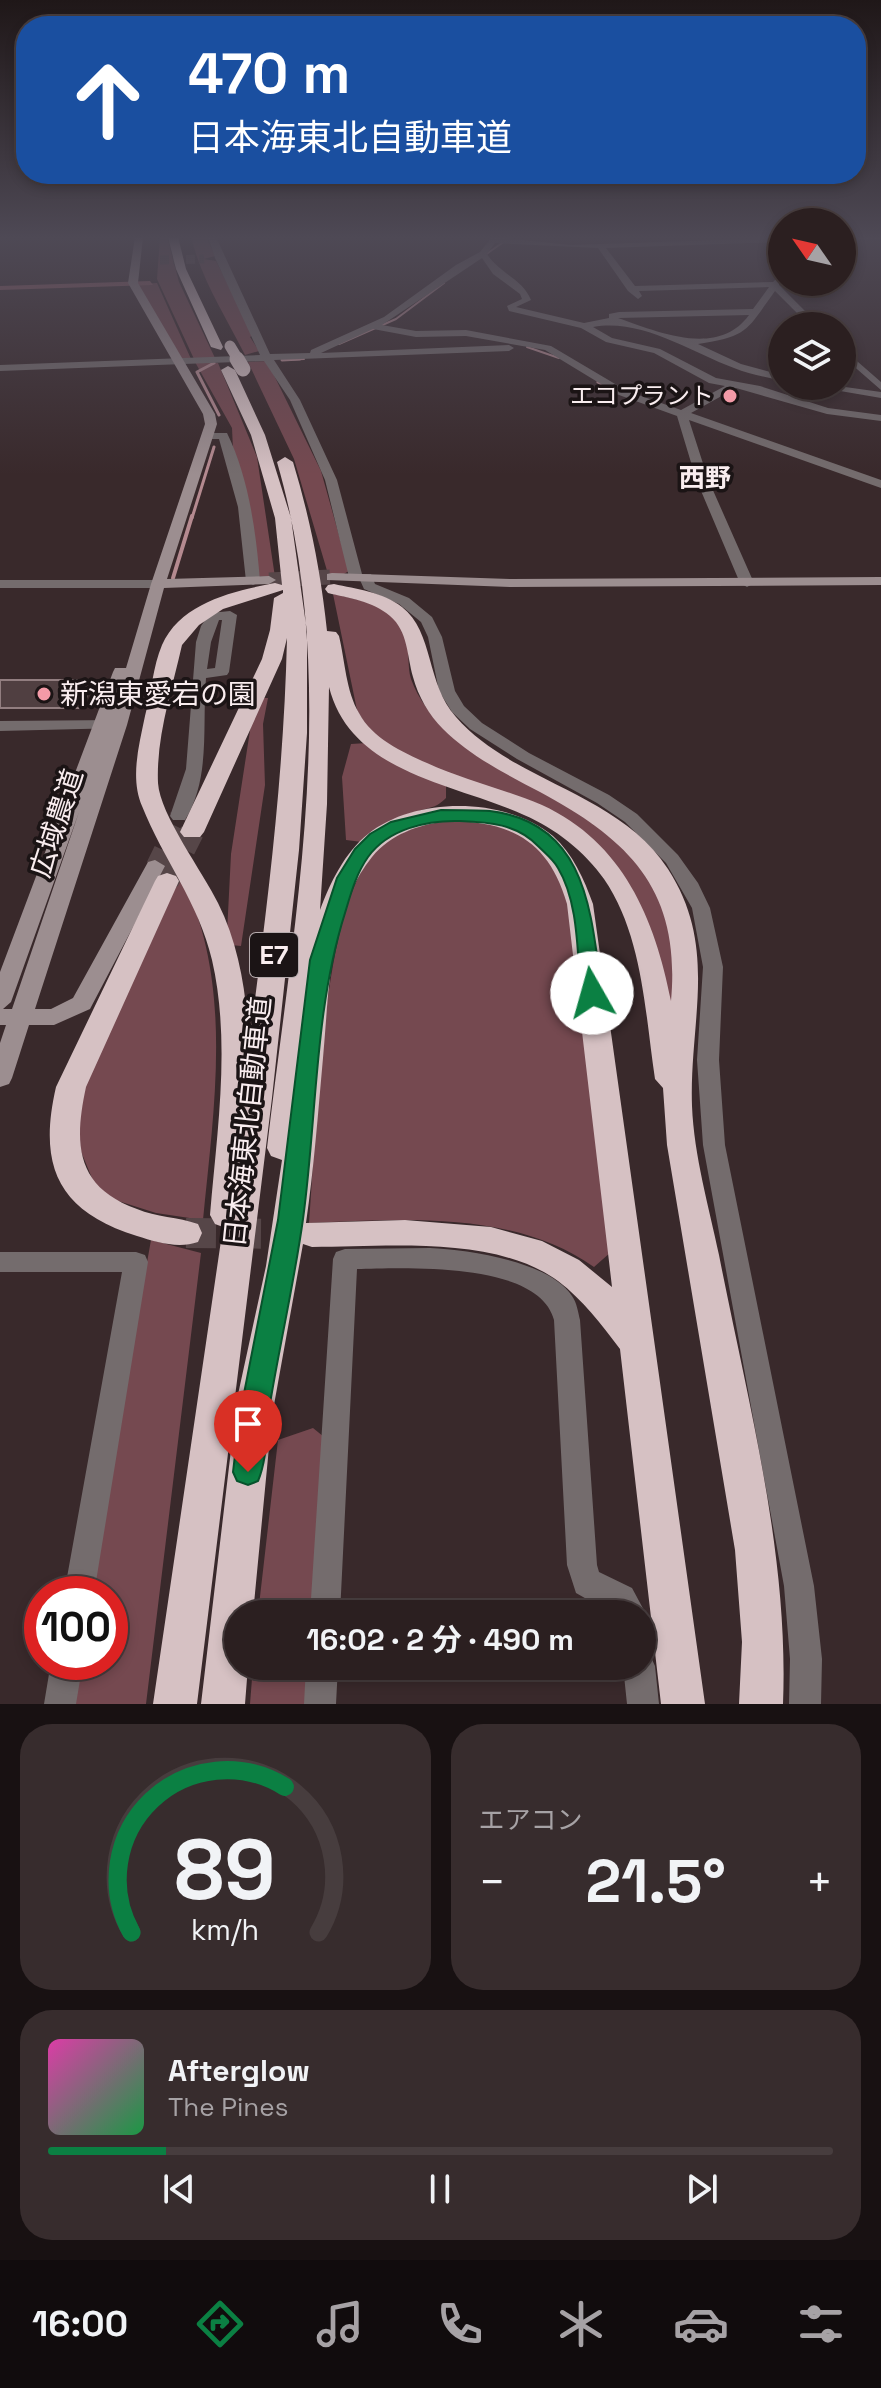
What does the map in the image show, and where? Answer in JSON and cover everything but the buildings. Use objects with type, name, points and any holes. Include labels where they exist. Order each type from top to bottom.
[{"type":"highway","name":"日本海東北自動車道","points":[[208,317],[224,346]]},
{"type":"highway","name":"日本海東北自動車道","points":[[212,317],[235,369],[286,465],[307,544],[320,663],[320,734],[314,835],[223,1704]]},
{"type":"highway","name":"日本海東北自動車道","points":[[175,1704],[279,917],[296,733],[297,632],[289,547],[276,488],[235,369]]},
{"type":"highway","points":[[185,824],[260,686],[280,630],[283,609],[276,488]]},
{"type":"highway","points":[[307,544],[348,712],[359,730],[394,756],[537,812],[579,840],[616,878],[641,928],[756,1549],[762,1652],[761,1704]]},
{"type":"highway","points":[[347,580],[402,615],[416,639],[426,691],[451,724],[497,758],[594,811],[639,849],[656,870],[683,924],[686,948],[687,979],[677,1114]]},
{"type":"highway","points":[[213,1421],[236,1067],[233,999],[225,958],[207,905],[153,806],[146,767],[172,645],[179,633],[192,619],[215,605],[266,583]]},
{"type":"highway","points":[[254,1414],[291,1220],[320,960],[346,878],[376,838],[418,819],[465,813],[517,824],[553,847],[574,882],[580,904],[683,1704]]},
{"type":"highway","points":[[161,873],[71,1087],[63,1113],[61,1135],[69,1173],[98,1204],[142,1225],[186,1233]]},
{"type":"highway","points":[[312,1234],[461,1237],[527,1248],[574,1271],[592,1286],[636,1343]]},
{"type":"street","name":"広域農道","points":[[0,1078],[10,1017],[211,424],[209,414],[151,317]]},
{"type":"street","points":[[247,317],[267,357],[295,400],[331,480],[347,580]]},
{"type":"street","points":[[304,356],[374,326],[388,317]]},
{"type":"street","points":[[544,317],[584,326],[609,340],[657,351],[713,381],[756,388],[827,411],[881,418]]},
{"type":"street","points":[[612,317],[615,320]]},
{"type":"street","points":[[736,317],[746,325]]},
{"type":"street","points":[[657,351],[732,336],[753,317]]},
{"type":"street","points":[[584,326],[615,320],[688,343],[738,366],[768,372]]},
{"type":"street","points":[[374,326],[416,334],[466,333],[558,353],[623,393],[881,484]]},
{"type":"street","points":[[0,368],[533,346]]},
{"type":"street","points":[[856,364],[881,387]]},
{"type":"street","points":[[682,414],[734,385]]},
{"type":"street","points":[[856,392],[881,395]]},
{"type":"street","points":[[682,414],[702,479],[747,583]]},
{"type":"street","points":[[0,584],[266,583],[239,479],[223,435],[206,436]]},
{"type":"street","points":[[347,580],[499,583],[881,581]]},
{"type":"street","points":[[347,580],[404,601],[427,620],[435,637],[441,674],[458,709],[495,740],[603,799],[631,818],[672,859],[689,883],[701,908],[713,967],[708,1060],[714,1145],[799,1586],[806,1659],[805,1704]]},
{"type":"street","points":[[185,824],[194,770],[199,674]]},
{"type":"street","name":"広域農道","points":[[0,1002],[109,725]]},
{"type":"street","points":[[0,726],[109,725]]},
{"type":"street","points":[[10,1017],[62,1015],[88,998],[161,873]]},
{"type":"street","points":[[326,1600],[345,1259],[433,1258],[485,1263],[525,1273],[562,1301],[567,1320],[582,1565],[587,1582],[622,1600]]},
{"type":"street","points":[[0,1262],[136,1262],[82,1576]]},
{"type":"street","points":[[60,1704],[64,1680]]},
{"type":"street","points":[[320,1704],[321,1680]]},
{"type":"street","points":[[640,1680],[643,1704]]},
{"type":"shaded area","points":[[157,317],[172,317],[191,359],[182,359]]},
{"type":"shaded area","points":[[174,317],[195,317],[215,358],[194,359]]},
{"type":"shaded area","points":[[225,317],[244,317],[253,335],[250,337],[259,351],[245,355]]},
{"type":"shaded area","points":[[267,361],[321,471],[349,571],[342,575],[328,574],[294,459],[248,362]]},
{"type":"shaded area","points":[[195,362],[218,363],[257,457],[275,577],[257,576],[233,450],[232,428]]},
{"type":"shaded area","points":[[333,594],[375,606],[393,617],[407,641],[414,686],[446,731],[616,834],[671,909],[680,972],[672,1008],[589,840],[401,754],[371,734],[357,710]]},
{"type":"shaded area","points":[[262,698],[268,698],[263,724],[265,785],[241,946],[231,945],[227,933],[231,854],[251,724]]},
{"type":"shaded area","points":[[367,743],[446,784],[446,798],[433,807],[396,819],[362,842],[346,840],[342,777],[351,744]]},
{"type":"shaded area","points":[[455,819],[497,826],[529,839],[553,864],[569,903],[611,1252],[594,1267],[563,1249],[493,1227],[419,1220],[309,1223],[324,1026],[343,919],[358,878],[377,850],[404,832]]},
{"type":"shaded area","points":[[182,878],[198,918],[209,960],[214,1003],[215,1090],[203,1220],[156,1213],[112,1199],[94,1183],[75,1137],[79,1093],[166,903]]},
{"type":"shaded area","points":[[151,1240],[201,1253],[146,1704],[74,1704],[77,1680],[128,1680],[128,1576],[91,1576]]},
{"type":"shaded area","points":[[313,1428],[329,1441],[319,1600],[260,1600],[278,1440]]},
{"type":"shaded area","points":[[252,1680],[315,1680],[313,1704],[250,1704]]},
{"type":"waterway","points":[[339,344],[399,317]]},
{"type":"waterway","points":[[527,347],[559,358]]},
{"type":"waterway","points":[[300,359],[282,360],[304,359]]},
{"type":"waterway","points":[[214,363],[197,372],[219,415]]},
{"type":"waterway","points":[[598,382],[617,393]]},
{"type":"waterway","points":[[192,518],[214,447]]},
{"type":"waterway","points":[[173,578],[192,516]]},
{"type":"tunnel","points":[[269,580],[332,577]]},
{"type":"tunnel","points":[[155,866],[179,816]]},
{"type":"tunnel","points":[[167,881],[192,832]]},
{"type":"tunnel","points":[[186,1233],[302,1234]]},
{"type":"place","name":"エコプラント","points":[[730,396]]},
{"type":"place","name":"新潟東愛宕の園","points":[[44,694]]},
{"type":"district","name":"西野","points":[[705,478]]},
{"type":"route","points":[[248,1472],[254,1414],[291,1220],[320,960],[346,878],[362,853],[376,838],[397,826],[441,815],[465,813],[492,817],[517,824],[538,835],[553,847],[574,882],[580,904],[592,993]]}]
